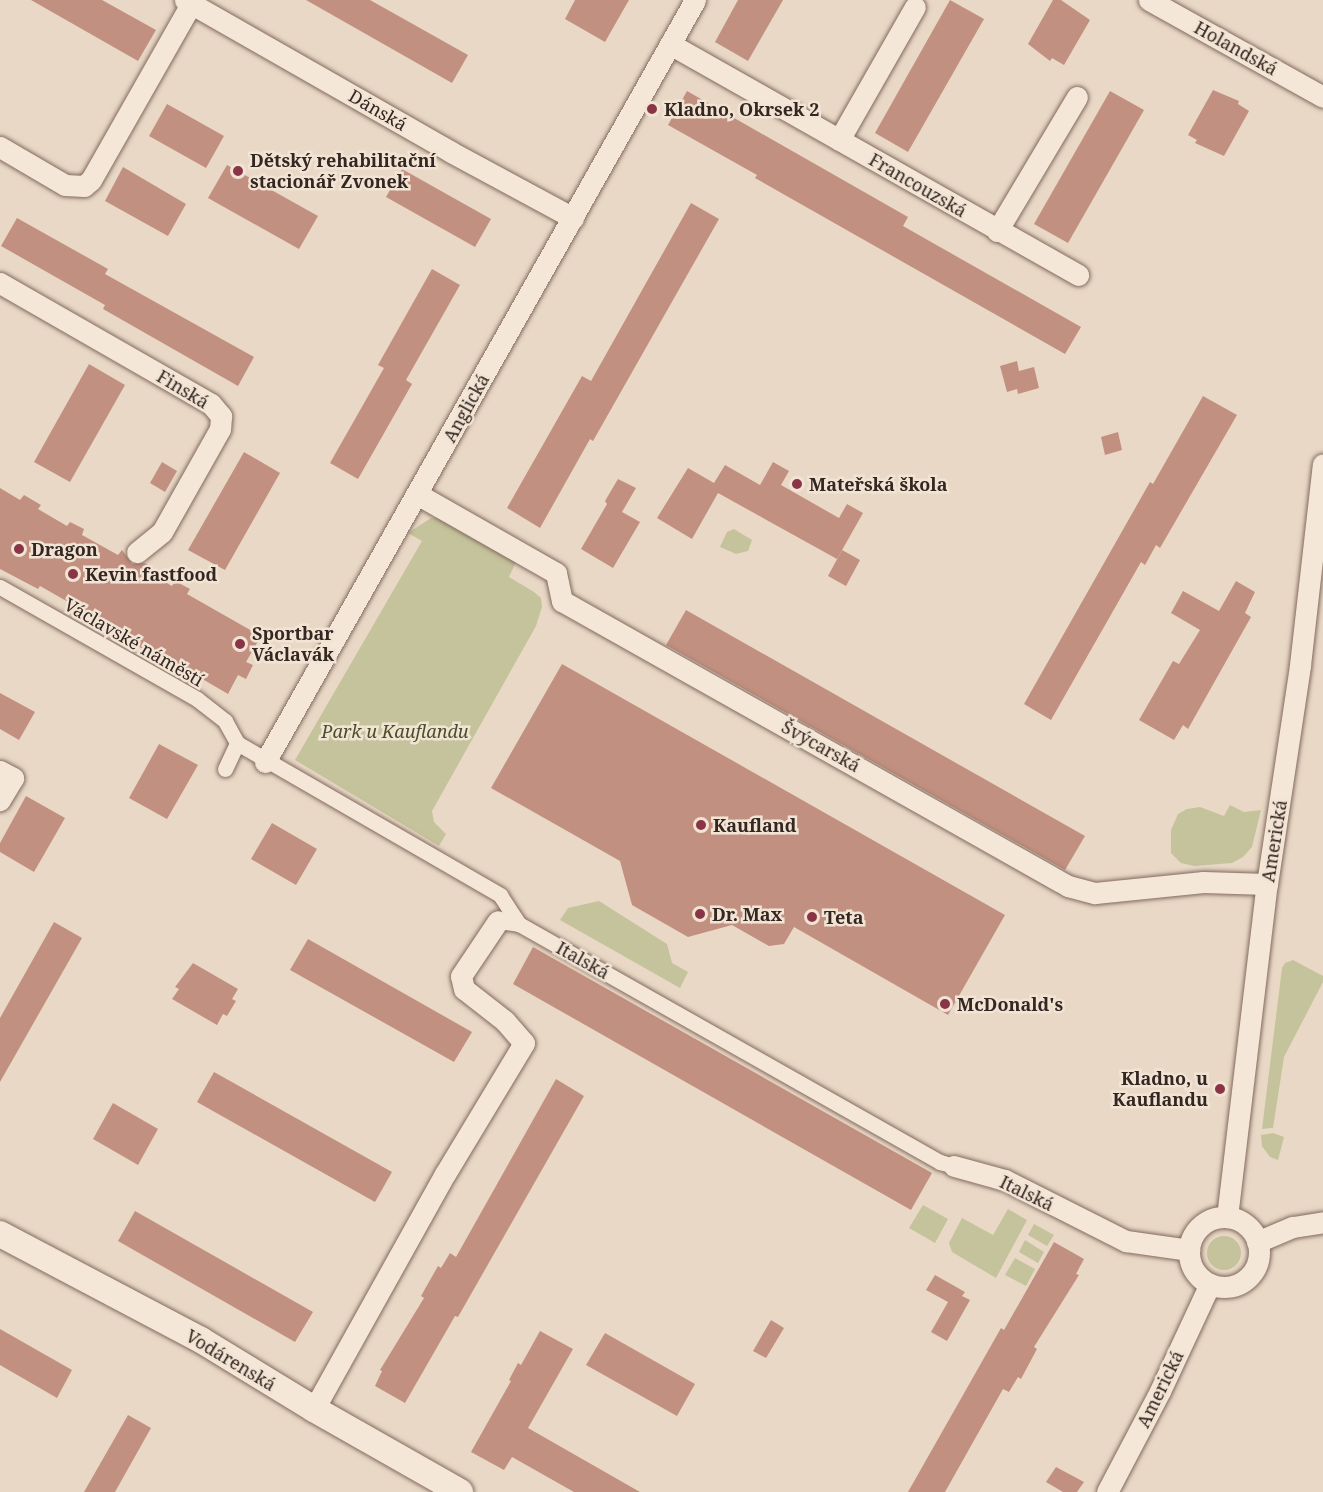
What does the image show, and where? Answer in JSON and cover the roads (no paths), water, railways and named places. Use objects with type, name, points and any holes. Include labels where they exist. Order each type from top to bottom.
[{"type":"street","name":"Anglická","points":[[265,762],[695,0]]},
{"type":"street","name":"Holandská","points":[[1149,0],[1323,97]]},
{"type":"street","points":[[0,147],[65,185],[84,186],[91,180],[188,2]]},
{"type":"street","name":"Dánská","points":[[188,2],[451,152],[573,218]]},
{"type":"street","points":[[839,140],[915,7]]},
{"type":"street","name":"Francouzská","points":[[670,44],[997,231],[1078,274]]},
{"type":"street","points":[[997,231],[1077,97]]},
{"type":"street","name":"Finská","points":[[0,284],[211,404],[221,416],[220,429],[162,532],[137,552]]},
{"type":"street","name":"Americká","points":[[1227,1217],[1267,884],[1300,664],[1323,464]]},
{"type":"street","name":"Švýcarská","points":[[417,494],[556,573],[562,601],[1068,886],[1095,893],[1203,882],[1267,884]]},
{"type":"street","name":"Václavské náměstí","points":[[0,588],[196,699],[225,722],[237,743]]},
{"type":"street","points":[[225,769],[237,743],[265,762],[500,895],[519,924]]},
{"type":"street","points":[[0,771],[13,778],[0,800]]},
{"type":"street","name":"Italská","points":[[314,1409],[445,1174],[524,1043],[505,1021],[464,988],[461,976],[498,921],[519,924],[940,1162],[1005,1180],[1126,1241],[1189,1250]]},
{"type":"street","points":[[1227,1217],[1246,1225],[1257,1242],[1257,1261],[1247,1278],[1229,1286],[1210,1284],[1196,1273],[1189,1250],[1192,1238],[1199,1227],[1209,1220],[1227,1217]]},
{"type":"street","points":[[1257,1242],[1293,1227],[1323,1222]]},
{"type":"street","name":"Vodárenská","points":[[0,1234],[201,1340],[314,1409],[460,1492]]},
{"type":"street","name":"Americká","points":[[1107,1492],[1160,1391],[1210,1284]]},
{"type":"place","name":"Kladno, Okrsek 2","points":[[652,109]]},
{"type":"place","name":"Dětský rehabilitační stacionář Zvonek","points":[[238,171]]},
{"type":"place","name":"Mateřská škola","points":[[797,484]]},
{"type":"place","name":"Dragon","points":[[19,549]]},
{"type":"place","name":"Kevin fastfood","points":[[73,574]]},
{"type":"place","name":"Sportbar Václavák","points":[[240,644]]},
{"type":"place","name":"Kaufland","points":[[701,825]]},
{"type":"place","name":"Dr. Max","points":[[700,914]]},
{"type":"place","name":"Teta","points":[[812,917]]},
{"type":"place","name":"McDonald's","points":[[945,1004]]},
{"type":"place","name":"Kladno, u Kauflandu","points":[[1220,1089]]},
{"type":"park label","name":"Park u Kauflandu","points":[[395,731]]}]
